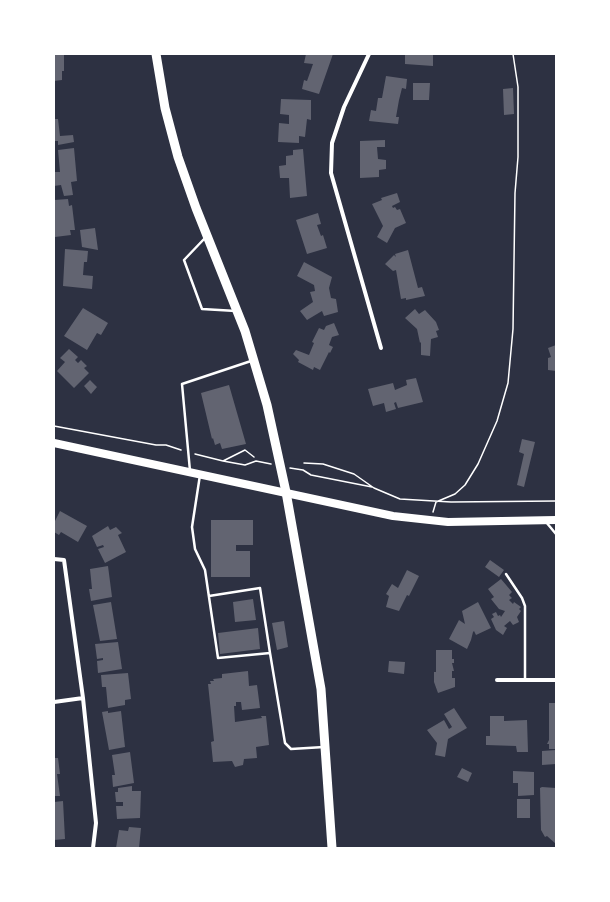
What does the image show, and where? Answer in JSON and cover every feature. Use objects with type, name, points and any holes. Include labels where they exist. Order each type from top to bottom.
[{"type":"main road","points":[[156,54],[168,122],[178,157],[237,311],[254,360],[267,405],[286,492],[321,689],[332,848]]},
{"type":"main road","points":[[54,443],[393,516],[431,520],[485,522],[556,520]]},
{"type":"street","points":[[369,54],[344,107],[332,143],[331,173],[381,348]]},
{"type":"street","points":[[54,559],[64,560],[83,698],[96,823],[93,848]]},
{"type":"street","points":[[497,680],[556,680]]},
{"type":"street","points":[[54,702],[83,698]]},
{"type":"lane","points":[[207,236],[184,260],[202,310],[237,311]]},
{"type":"lane","points":[[190,473],[182,384],[254,360]]},
{"type":"lane","points":[[200,475],[192,527],[195,549],[205,570],[218,658],[270,652]]},
{"type":"lane","points":[[545,520],[556,534]]},
{"type":"lane","points":[[506,574],[525,606],[525,680]]},
{"type":"lane","points":[[209,596],[260,588],[285,743],[291,749],[325,747]]},
{"type":"path","points":[[436,502],[455,494],[465,485],[478,464],[497,421],[508,383],[513,329],[515,194],[518,157],[518,87],[513,54]]},
{"type":"path","points":[[54,426],[156,445],[166,445],[188,453],[245,466],[256,461],[303,470],[311,474],[374,488],[400,499],[436,502],[556,501]]},
{"type":"path","points":[[223,461],[245,450],[254,457]]},
{"type":"path","points":[[304,463],[323,464],[354,474],[374,488]]},
{"type":"path","points":[[431,520],[436,502]]},
{"type":"building","points":[[54,54],[64,54],[64,71],[62,71],[62,80],[54,81]]},
{"type":"building","points":[[306,54],[333,54],[319,94],[302,89],[304,80],[307,81],[313,64],[304,63]]},
{"type":"building","points":[[405,54],[433,54],[433,66],[405,64]]},
{"type":"building","points":[[386,76],[407,79],[406,89],[402,88],[399,100],[396,117],[399,117],[398,124],[369,121],[371,110],[376,111],[378,98],[382,98]]},
{"type":"building","points":[[413,83],[430,83],[429,100],[413,100]]},
{"type":"building","points":[[513,88],[514,114],[504,115],[503,89]]},
{"type":"building","points":[[281,99],[311,100],[311,120],[307,119],[305,137],[299,136],[299,143],[278,142],[279,123],[289,124],[289,115],[280,114]]},
{"type":"building","points":[[54,119],[58,119],[60,136],[73,135],[74,142],[58,145],[58,141],[54,141]]},
{"type":"building","points":[[385,140],[385,147],[377,147],[378,159],[386,160],[386,169],[379,170],[379,177],[360,178],[360,141]]},
{"type":"building","points":[[74,148],[77,181],[71,182],[73,195],[64,196],[61,185],[54,186],[54,172],[60,172],[58,150]]},
{"type":"building","points":[[303,149],[307,196],[290,198],[289,178],[280,178],[279,166],[286,165],[286,156],[293,155],[293,150]]},
{"type":"building","points":[[397,193],[400,202],[392,206],[397,210],[400,209],[406,223],[395,228],[387,243],[377,237],[383,226],[372,204],[382,200],[381,198]]},
{"type":"building","points":[[68,199],[69,206],[72,205],[75,230],[70,230],[71,235],[55,237],[54,200]]},
{"type":"building","points":[[318,213],[321,224],[317,225],[321,236],[323,235],[327,248],[307,254],[296,220]]},
{"type":"building","points":[[95,228],[98,250],[82,247],[80,230]]},
{"type":"building","points":[[65,249],[88,251],[87,262],[84,262],[83,275],[93,276],[92,289],[63,286]]},
{"type":"building","points":[[408,250],[418,288],[422,287],[425,296],[406,300],[406,298],[401,299],[396,270],[393,271],[385,264],[394,255],[396,257],[395,254]]},
{"type":"building","points":[[304,262],[332,277],[329,288],[331,298],[336,299],[338,312],[324,316],[322,311],[307,320],[300,311],[313,302],[310,292],[315,291],[314,285],[297,276]]},
{"type":"building","points":[[83,308],[108,323],[101,335],[97,333],[87,350],[64,336]]},
{"type":"building","points":[[415,309],[419,314],[425,310],[436,322],[439,330],[436,331],[438,337],[431,339],[430,356],[421,355],[421,342],[420,343],[417,329],[405,318]]},
{"type":"building","points":[[334,323],[339,335],[332,337],[329,345],[333,347],[320,370],[314,367],[313,370],[298,362],[299,360],[293,354],[296,350],[309,355],[314,343],[312,342],[319,328],[324,330],[326,326]]},
{"type":"building","points":[[556,345],[556,371],[548,370],[548,358],[551,357],[548,348]]},
{"type":"building","points":[[69,349],[78,357],[75,360],[78,363],[81,360],[87,366],[84,368],[89,373],[74,388],[57,371],[65,362],[60,358]]},
{"type":"building","points":[[416,378],[423,402],[398,408],[396,402],[394,403],[396,409],[386,412],[384,403],[373,406],[368,389],[393,383],[395,390],[407,385],[406,380]]},
{"type":"building","points":[[90,380],[97,387],[91,394],[84,386]]},
{"type":"building","points":[[229,385],[246,444],[222,449],[220,443],[215,445],[213,438],[212,439],[201,393]]},
{"type":"building","points":[[522,439],[535,442],[524,487],[517,485],[524,454],[519,452]]},
{"type":"building","points":[[60,511],[87,526],[78,542],[61,532],[59,535],[54,532],[54,523]]},
{"type":"building","points":[[211,520],[253,520],[253,545],[236,545],[236,551],[250,551],[250,577],[211,577]]},
{"type":"building","points":[[108,526],[110,530],[116,527],[122,533],[118,535],[126,552],[105,563],[98,549],[104,547],[103,545],[97,547],[92,536]]},
{"type":"building","points":[[490,560],[504,570],[499,577],[485,567]]},
{"type":"building","points":[[108,566],[112,597],[91,601],[89,589],[92,589],[90,569]]},
{"type":"building","points":[[407,570],[419,576],[409,596],[407,595],[399,611],[386,607],[389,596],[386,594],[392,584],[398,588]]},
{"type":"building","points":[[501,579],[512,592],[509,595],[512,598],[509,600],[513,604],[514,602],[521,607],[519,609],[521,611],[517,617],[519,622],[513,625],[510,621],[504,626],[507,628],[503,635],[496,630],[491,619],[494,617],[492,614],[496,612],[498,616],[500,615],[501,617],[505,611],[499,609],[491,599],[494,597],[488,589]]},
{"type":"building","points":[[253,599],[256,620],[235,622],[233,602]]},
{"type":"building","points":[[111,602],[117,639],[100,641],[93,605]]},
{"type":"building","points":[[478,602],[491,628],[476,635],[474,631],[467,649],[449,639],[459,620],[465,624],[462,611]]},
{"type":"building","points":[[284,621],[288,647],[277,650],[272,623]]},
{"type":"building","points":[[258,628],[260,649],[220,654],[218,633]]},
{"type":"building","points":[[118,642],[122,669],[98,673],[97,661],[103,660],[103,658],[97,659],[95,644]]},
{"type":"building","points":[[436,650],[452,650],[452,659],[454,659],[454,663],[452,663],[454,671],[452,671],[452,678],[455,678],[455,687],[438,693],[434,682],[434,672],[436,672]]},
{"type":"building","points":[[389,661],[405,662],[404,674],[388,672]]},
{"type":"building","points":[[248,671],[249,686],[257,685],[260,708],[242,710],[241,702],[236,702],[236,706],[234,706],[235,722],[262,718],[261,716],[266,716],[269,745],[256,747],[257,758],[244,759],[243,765],[235,767],[232,761],[213,762],[211,742],[214,741],[208,684],[211,684],[210,681],[214,681],[213,679],[222,678],[222,674]]},
{"type":"building","points":[[128,673],[131,699],[125,700],[125,705],[108,708],[106,687],[102,687],[101,675]]},
{"type":"building","points":[[549,703],[556,703],[556,749],[549,749],[549,744],[547,744],[549,740]]},
{"type":"building","points":[[454,708],[467,728],[448,739],[445,757],[435,755],[437,743],[427,730],[444,720],[449,729],[452,727],[444,714]]},
{"type":"building","points":[[108,711],[108,713],[121,711],[125,747],[109,750],[102,712]]},
{"type":"building","points":[[490,716],[504,716],[504,721],[527,720],[528,752],[517,752],[516,746],[486,745],[486,736],[490,736]]},
{"type":"building","points":[[556,750],[556,764],[542,765],[542,751]]},
{"type":"building","points":[[130,752],[134,783],[113,787],[112,775],[115,775],[112,755]]},
{"type":"building","points":[[54,758],[58,758],[60,774],[57,774],[60,796],[54,796]]},
{"type":"building","points":[[462,768],[472,773],[468,782],[457,777]]},
{"type":"building","points":[[513,771],[534,772],[534,795],[518,796],[518,783],[513,783]]},
{"type":"building","points":[[132,786],[132,791],[141,791],[140,818],[117,819],[116,806],[123,806],[123,802],[116,802],[115,792],[118,792],[118,788]]},
{"type":"building","points":[[540,788],[556,788],[556,844],[547,836],[545,837],[541,830]]},
{"type":"building","points":[[517,799],[530,799],[530,818],[517,818]]},
{"type":"building","points":[[63,801],[65,839],[54,840],[54,802]]},
{"type":"building","points":[[129,827],[141,828],[139,848],[116,848],[119,830],[128,831]]}]
